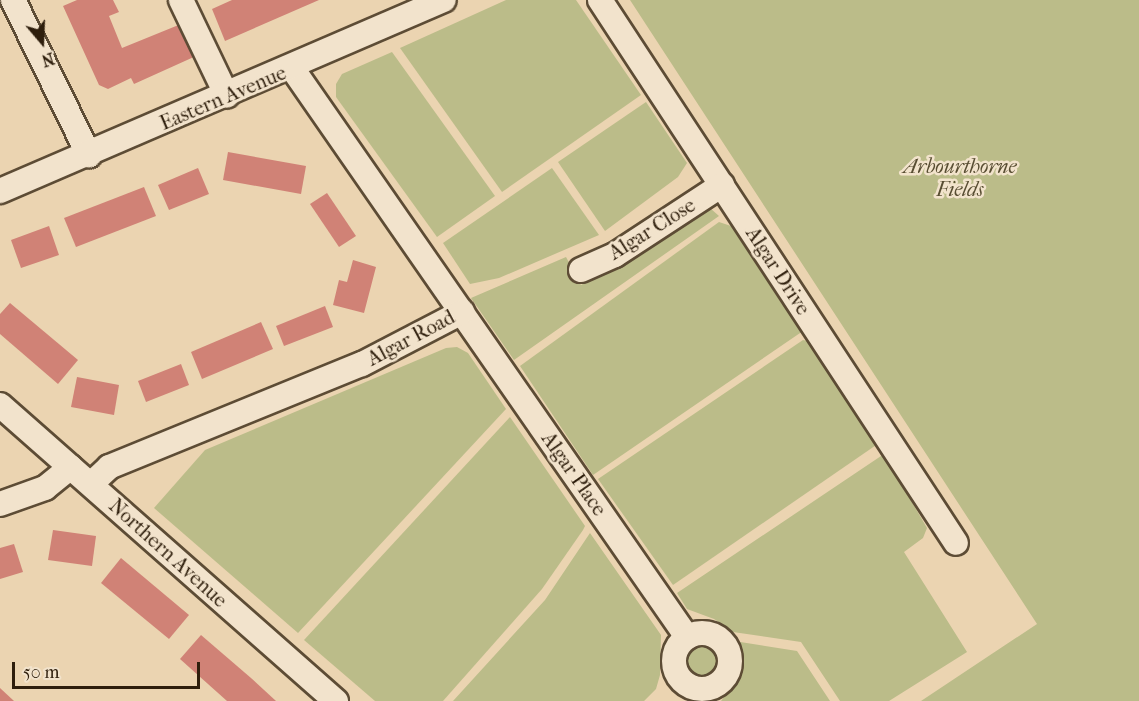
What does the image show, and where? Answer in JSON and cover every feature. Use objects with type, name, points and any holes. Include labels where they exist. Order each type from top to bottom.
[{"type":"street","points":[[12,0],[89,155]]},
{"type":"street","points":[[182,0],[227,96]]},
{"type":"street","name":"Eastern Avenue","points":[[0,191],[227,96],[444,0]]},
{"type":"street","name":"Algar Drive","points":[[600,0],[956,543]]},
{"type":"street","name":"Algar Road","points":[[91,484],[109,467],[362,364],[462,312],[292,68]]},
{"type":"street","name":"Algar Close","points":[[581,270],[615,255],[722,185]]},
{"type":"street","name":"Algar Place","points":[[462,312],[687,637]]},
{"type":"street","name":"Northern Avenue","points":[[0,405],[336,701]]},
{"type":"street","points":[[0,504],[45,488],[71,467]]},
{"type":"street","points":[[709,633],[726,645],[730,665],[714,694],[689,686],[676,671],[677,649],[687,637],[709,633]]},
{"type":"green space","points":[[506,0],[576,0],[641,95],[502,192],[400,48]]},
{"type":"green space","name":"Arbourthorne Fields","points":[[630,0],[1139,0],[1139,701],[921,701],[1037,624]]},
{"type":"green space","points":[[392,52],[495,196],[437,237],[336,97],[336,84],[342,74]]},
{"type":"green space","points":[[646,102],[687,163],[678,177],[605,231],[558,162]]},
{"type":"green space","points":[[552,168],[599,235],[499,278],[470,284],[443,243]]},
{"type":"green space","points":[[710,208],[719,216],[514,360],[471,298],[566,257],[581,285],[634,257]]},
{"type":"green space","points":[[719,222],[731,226],[803,331],[593,475],[520,366]]},
{"type":"green space","points":[[803,340],[811,342],[882,441],[673,585],[598,479]]},
{"type":"green space","points":[[457,347],[468,353],[506,409],[298,633],[154,508],[205,450],[446,348]]},
{"type":"green space","points":[[510,417],[585,526],[542,589],[443,701],[375,701],[304,640]]},
{"type":"green space","points":[[884,454],[927,528],[923,538],[904,552],[967,652],[889,701],[840,701],[801,642],[733,632],[714,619],[687,609],[677,593]]},
{"type":"green space","points":[[590,533],[661,635],[660,675],[656,689],[644,701],[453,701],[545,600]]},
{"type":"green space","points":[[734,641],[797,651],[830,701],[721,701],[739,677],[741,667]]},
{"type":"green space","points":[[701,644],[712,649],[717,660],[712,671],[701,676],[690,671],[685,660],[690,649]]},
{"type":"building","points":[[77,0],[113,0],[119,12],[109,16],[122,48],[181,24],[196,56],[134,84],[131,78],[108,89],[99,85],[63,6]]},
{"type":"building","points":[[232,0],[319,0],[225,41],[212,9]]},
{"type":"building","points":[[228,152],[306,166],[301,194],[223,180]]},
{"type":"building","points":[[198,168],[209,194],[169,210],[158,185]]},
{"type":"building","points":[[144,187],[156,216],[76,247],[64,218]]},
{"type":"building","points":[[327,193],[356,236],[339,247],[310,204]]},
{"type":"building","points":[[49,226],[59,255],[21,268],[11,240]]},
{"type":"building","points":[[353,260],[376,267],[364,313],[333,305],[339,280],[347,282]]},
{"type":"building","points":[[10,303],[78,360],[58,384],[0,334],[0,314]]},
{"type":"building","points":[[325,306],[333,327],[284,346],[276,326]]},
{"type":"building","points":[[261,322],[273,349],[202,379],[191,352]]},
{"type":"building","points":[[181,364],[189,385],[146,402],[138,381]]},
{"type":"building","points":[[77,377],[119,385],[114,415],[71,407]]},
{"type":"building","points":[[53,530],[96,536],[92,566],[48,560]]},
{"type":"building","points":[[14,544],[23,572],[0,579],[0,548]]},
{"type":"building","points":[[121,558],[189,615],[169,639],[101,583]]},
{"type":"building","points":[[201,635],[276,701],[227,701],[180,659]]},
{"type":"building","points":[[0,688],[14,701],[0,701]]}]
